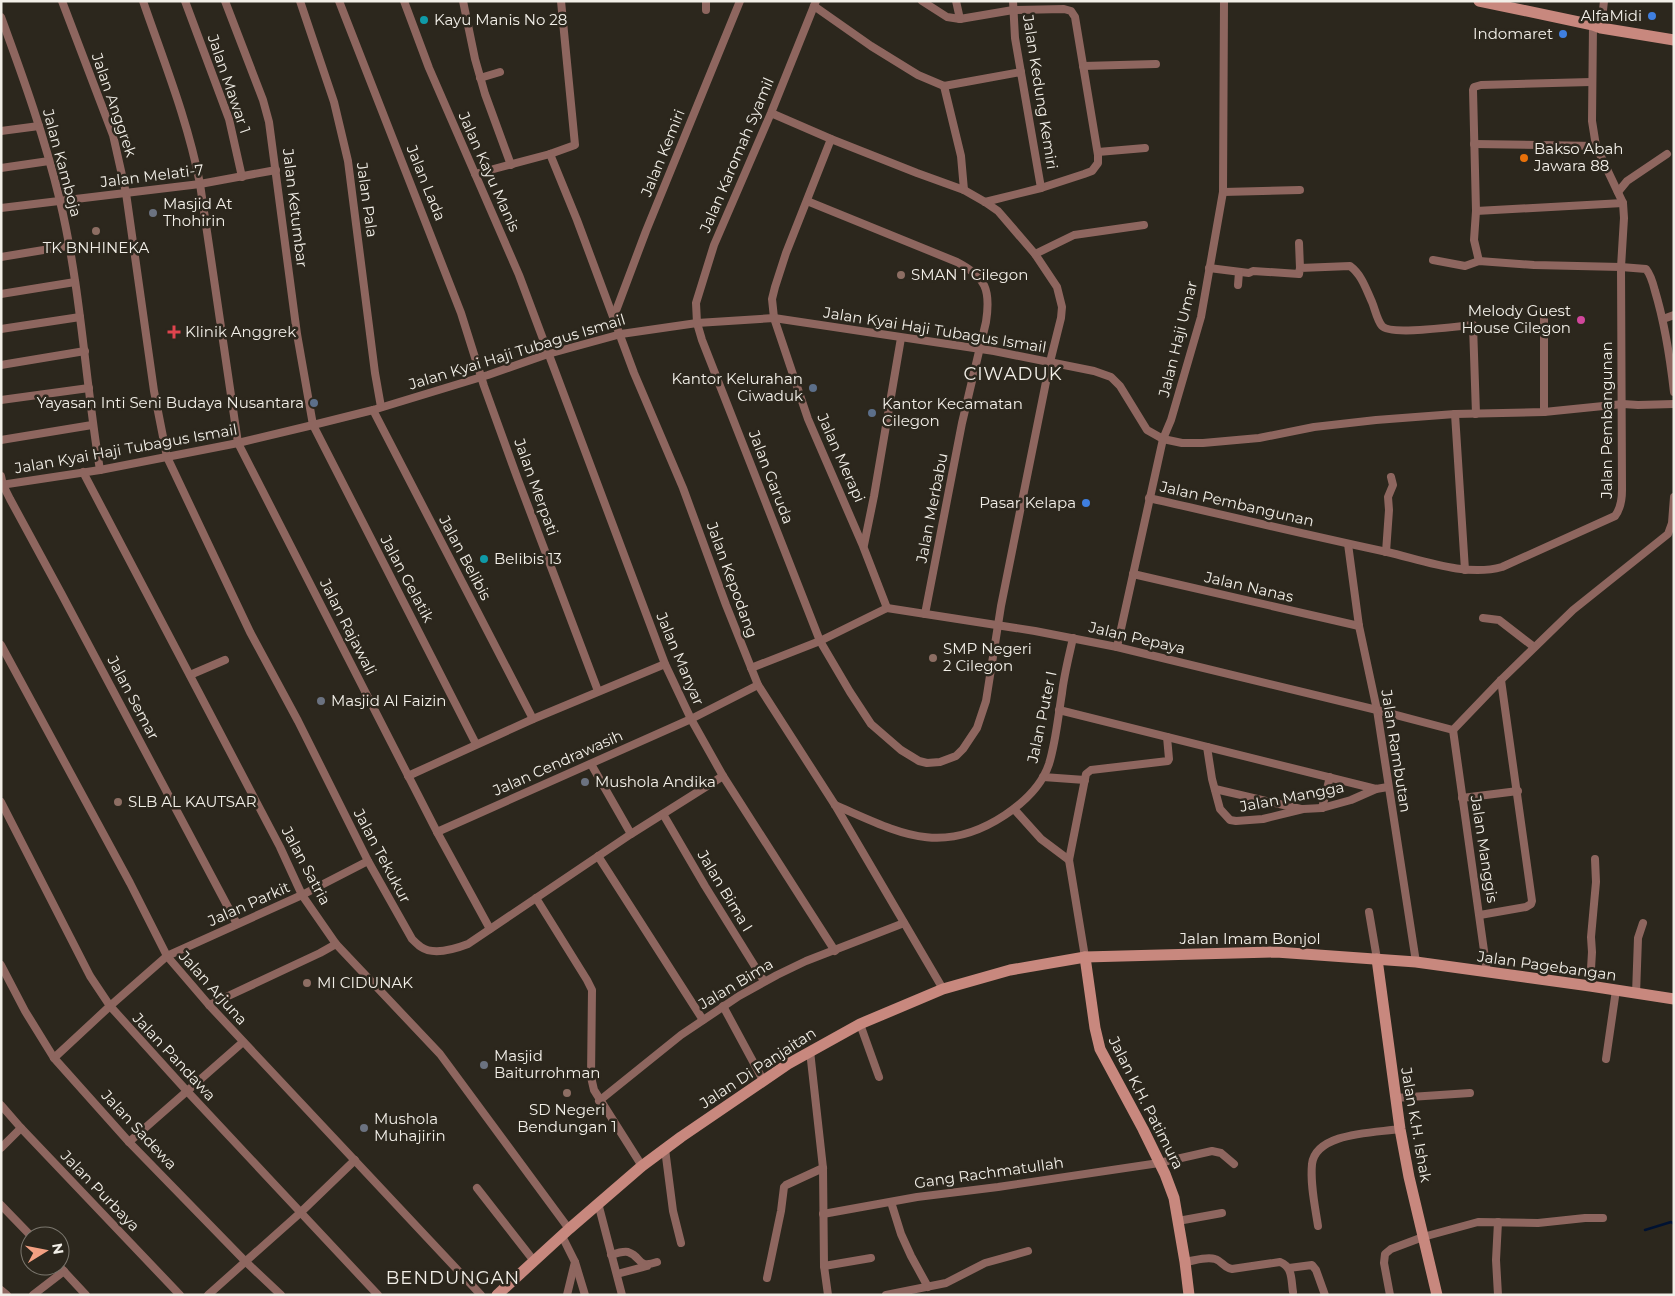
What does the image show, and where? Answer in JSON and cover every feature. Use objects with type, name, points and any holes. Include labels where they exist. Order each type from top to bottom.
[{"type":"street","name":"Jalan Anggrek","points":[[62,1],[113,135],[126,193],[154,391],[167,457]]},
{"type":"street","name":"Jalan Rajawali","points":[[142,1],[187,127],[200,184],[238,443],[437,832],[490,929]]},
{"type":"street","name":"Jalan Mawar 1","points":[[185,1],[229,119],[242,177]]},
{"type":"street","name":"Jalan Ketumbar","points":[[225,1],[266,109],[276,170],[297,334],[313,425]]},
{"type":"street","name":"Jalan Pala","points":[[300,1],[334,102],[346,152],[381,407]]},
{"type":"street","name":"Jalan Lada","points":[[339,1],[419,201],[461,313],[481,376]]},
{"type":"street","name":"Jalan Kayu Manis","points":[[404,1],[429,68],[519,275],[548,354]]},
{"type":"street","points":[[463,1],[480,78],[511,165]]},
{"type":"street","points":[[476,174],[550,154],[575,145],[561,1]]},
{"type":"street","points":[[706,1],[706,10]]},
{"type":"street","name":"Jalan Kemiri","points":[[614,316],[646,231],[740,1]]},
{"type":"street","points":[[922,1],[946,17],[960,19],[1013,10],[1064,9],[1071,11],[1075,17],[1098,152],[1098,163],[1092,171],[1041,188],[985,202]]},
{"type":"street","points":[[956,1],[960,19]]},
{"type":"street","name":"Jalan Kedung Kemiri","points":[[1013,1],[1021,72],[1041,188]]},
{"type":"street","name":"Jalan Haji Umar","points":[[1117,647],[1163,439],[1171,420],[1201,317],[1223,192],[1224,1]]},
{"type":"street","points":[[1479,1],[1597,26],[1674,39]]},
{"type":"street","name":"Jalan Pembangunan","points":[[1149,498],[1465,570],[1492,570],[1615,516],[1622,502],[1622,267],[1624,218],[1623,203],[1596,146],[1592,121],[1591,82],[1597,26],[1604,1]]},
{"type":"street","points":[[815,4],[871,46],[918,75],[944,86],[1021,72]]},
{"type":"street","name":"Jalan Karomah Syamil","points":[[697,323],[697,297],[714,245],[771,113],[815,4]]},
{"type":"street","name":"Jalan Kamboja","points":[[1,17],[39,126],[60,202],[75,282],[85,351],[92,425],[100,470]]},
{"type":"street","points":[[1083,66],[1156,64]]},
{"type":"street","points":[[480,78],[500,72]]},
{"type":"street","points":[[1478,261],[1474,240],[1476,211],[1473,90],[1477,86],[1591,82]]},
{"type":"street","points":[[944,86],[961,156],[964,190]]},
{"type":"street","name":"Jalan Garuda","points":[[697,323],[820,640],[854,699],[871,724],[901,750],[919,761],[934,762],[956,756],[963,749],[976,728],[986,701],[1001,606],[1062,307],[1057,287],[1035,254],[998,211],[985,202],[964,190],[830,139],[771,113]]},
{"type":"street","points":[[1,131],[39,126]]},
{"type":"street","name":"Jalan Merapi","points":[[830,139],[808,201],[786,254],[774,292],[774,318],[808,419],[863,546],[887,608]]},
{"type":"street","points":[[1474,144],[1596,146]]},
{"type":"street","points":[[1098,152],[1145,148]]},
{"type":"street","name":"Jalan Kepodang","points":[[550,154],[621,334],[634,373],[684,488],[726,606],[758,685],[835,805],[943,989]]},
{"type":"street","points":[[1618,192],[1627,181],[1667,154]]},
{"type":"street","points":[[1,168],[49,162]]},
{"type":"street","name":"Jalan Melati-7","points":[[1,208],[200,184],[276,170]]},
{"type":"street","points":[[1223,192],[1300,190]]},
{"type":"street","name":"Jalan Merbabu","points":[[808,201],[958,262],[978,275],[988,293],[989,306],[962,423],[925,614]]},
{"type":"street","points":[[1476,211],[1623,203]]},
{"type":"street","points":[[1035,254],[1074,234],[1144,225]]},
{"type":"street","points":[[1209,268],[1249,273],[1254,270],[1300,274],[1299,243]]},
{"type":"street","points":[[1,257],[68,246]]},
{"type":"street","points":[[1433,260],[1465,266],[1478,261],[1534,265],[1642,268],[1648,272],[1663,319],[1669,347],[1674,392]]},
{"type":"street","points":[[1300,268],[1350,266],[1363,281],[1382,326],[1390,331],[1473,325],[1476,414]]},
{"type":"street","points":[[1238,285],[1239,272]]},
{"type":"street","points":[[1,294],[75,282]]},
{"type":"street","points":[[1663,319],[1674,316]]},
{"type":"street","points":[[1,329],[80,317]]},
{"type":"street","points":[[1544,317],[1544,412]]},
{"type":"street","name":"Jalan Kyai Haji Tubagus Ismail","points":[[2,485],[100,470],[238,443],[313,425],[373,410],[548,354],[621,334],[697,323],[774,318],[980,350],[1094,371],[1111,377],[1120,386],[1147,430],[1163,439]]},
{"type":"street","points":[[863,546],[901,338]]},
{"type":"street","points":[[1,365],[85,351]]},
{"type":"street","name":"Jalan Manyar","points":[[548,354],[665,664],[691,719],[723,776],[835,951]]},
{"type":"street","name":"Jalan Merpati","points":[[481,376],[598,691]]},
{"type":"street","points":[[1,400],[89,388]]},
{"type":"street","points":[[1163,439],[1182,443],[1231,442],[1314,427],[1376,420],[1455,414],[1544,412],[1623,404],[1674,404]]},
{"type":"street","name":"Jalan Belibis","points":[[373,410],[533,719]]},
{"type":"street","points":[[1455,414],[1465,570]]},
{"type":"street","points":[[1,440],[92,425]]},
{"type":"street","name":"Jalan Gelatik","points":[[313,425],[476,744]]},
{"type":"street","name":"Jalan Tekukur","points":[[167,457],[250,632],[368,861],[412,939],[421,948],[430,951],[458,948],[468,944],[631,834],[723,776]]},
{"type":"street","name":"Jalan Satria","points":[[83,472],[280,846],[302,895],[336,944],[440,1054],[565,1233],[585,1295]]},
{"type":"street","name":"Jalan Semar","points":[[1,476],[2,485],[237,924]]},
{"type":"street","points":[[1386,552],[1388,497],[1393,485],[1391,477]]},
{"type":"street","points":[[1453,730],[1573,610],[1664,539],[1670,531],[1674,497]]},
{"type":"street","name":"Jalan Rambutan","points":[[1348,544],[1359,626],[1377,710],[1416,962]]},
{"type":"street","name":"Jalan Nanas","points":[[1133,574],[1359,626]]},
{"type":"street","points":[[751,668],[820,640],[887,608]]},
{"type":"street","name":"Jalan Pepaya","points":[[887,608],[1073,638],[1117,647],[1453,730]]},
{"type":"street","points":[[1483,618],[1499,620],[1534,647]]},
{"type":"street","name":"Jalan Puter I","points":[[835,805],[902,832],[928,838],[943,838],[973,832],[986,827],[1014,809],[1043,777],[1052,749],[1073,638]]},
{"type":"street","name":"Jalan Arjuna","points":[[1,645],[4,659],[130,883],[167,956],[243,1042],[481,1295]]},
{"type":"street","points":[[190,675],[224,660]]},
{"type":"street","points":[[408,776],[533,719],[665,664]]},
{"type":"street","points":[[1480,915],[1526,907],[1531,904],[1518,791],[1501,680]]},
{"type":"street","name":"Jalan Cendrawasih","points":[[437,832],[691,719],[758,685]]},
{"type":"street","points":[[1060,710],[1376,789],[1388,787]]},
{"type":"street","name":"Jalan Manggis","points":[[1453,730],[1487,972]]},
{"type":"street","points":[[1085,957],[1069,860],[1085,780],[1089,771],[1168,761],[1167,737]]},
{"type":"street","name":"Jalan Mangga","points":[[1207,747],[1220,809],[1230,820],[1262,819],[1322,808],[1366,795],[1376,789]]},
{"type":"street","points":[[591,764],[631,834]]},
{"type":"street","points":[[1043,777],[1085,780]]},
{"type":"street","points":[[1322,808],[1330,777]]},
{"type":"street","points":[[1215,789],[1303,810]]},
{"type":"street","points":[[1462,798],[1518,791]]},
{"type":"street","name":"Jalan Pandawa","points":[[1,802],[90,976],[110,1006],[378,1295]]},
{"type":"street","points":[[1014,809],[1042,839],[1069,860]]},
{"type":"street","name":"Jalan Bima I","points":[[664,814],[705,886],[764,981]]},
{"type":"street","points":[[598,856],[702,1020]]},
{"type":"street","points":[[1590,986],[1595,860]]},
{"type":"street","name":"Jalan Parkit","points":[[54,1058],[167,956],[302,895],[368,861]]},
{"type":"street","points":[[536,898],[588,980],[592,990],[591,1077],[594,1090],[599,1101],[642,1166]]},
{"type":"street","points":[[1369,912],[1377,959]]},
{"type":"street","name":"Jalan Bima","points":[[599,1101],[702,1020],[764,981],[806,961],[904,923]]},
{"type":"street","points":[[1636,994],[1638,938],[1643,923]]},
{"type":"street","points":[[209,1005],[336,944]]},
{"type":"street","name":"Jalan Imam Bonjol","points":[[1085,957],[1276,952],[1416,962]]},
{"type":"street","name":"Jalan Di Panjaitan","points":[[497,1295],[642,1166],[763,1080],[810,1051],[860,1024],[943,989],[1028,965],[1085,957]]},
{"type":"street","name":"Jalan K.H. Patimura","points":[[1085,957],[1095,1028],[1100,1049],[1160,1163],[1174,1198],[1186,1262],[1189,1295]]},
{"type":"street","name":"Jalan K.H. Ishak","points":[[1377,959],[1400,1129],[1423,1237],[1438,1295]]},
{"type":"street","name":"Jalan Pagebangan","points":[[1416,962],[1674,999]]},
{"type":"street","name":"Jalan Sadewa","points":[[1,965],[25,1011],[54,1058],[129,1142],[281,1295]]},
{"type":"street","points":[[1606,1059],[1616,990]]},
{"type":"street","points":[[724,1006],[763,1080]]},
{"type":"street","points":[[860,1024],[879,1077]]},
{"type":"street","points":[[129,1142],[186,1090],[243,1042]]},
{"type":"street","points":[[810,1051],[823,1168],[824,1266],[828,1295]]},
{"type":"street","points":[[1395,1098],[1470,1093]]},
{"type":"street","name":"Jalan Purbaya","points":[[1,1105],[180,1295]]},
{"type":"street","points":[[1,1148],[21,1128]]},
{"type":"street","points":[[1318,1226],[1312,1183],[1312,1162],[1322,1146],[1337,1138],[1400,1129]]},
{"type":"street","points":[[665,1149],[673,1211],[681,1243]]},
{"type":"street","name":"Gang Rachmatullah","points":[[823,1214],[917,1197],[1160,1163],[1204,1152],[1221,1153],[1234,1164]]},
{"type":"street","points":[[208,1295],[300,1213],[355,1160]]},
{"type":"street","points":[[768,1278],[782,1211],[784,1187],[823,1168]]},
{"type":"street","points":[[477,1188],[534,1261]]},
{"type":"street","points":[[891,1202],[901,1234],[927,1290]]},
{"type":"street","points":[[598,1204],[622,1295]]},
{"type":"street","points":[[1,1206],[21,1226]]},
{"type":"street","points":[[1178,1221],[1222,1213]]},
{"type":"street","points":[[1390,1295],[1384,1263],[1385,1254],[1390,1249],[1423,1237],[1465,1225],[1498,1222],[1538,1223],[1604,1218]]},
{"type":"street","points":[[1498,1222],[1496,1260],[1498,1295]]},
{"type":"street","points":[[886,1295],[927,1290],[950,1282],[972,1269],[1028,1250]]},
{"type":"street","points":[[612,1255],[629,1252],[647,1266]]},
{"type":"street","points":[[824,1266],[870,1258]]},
{"type":"street","points":[[1186,1262],[1209,1258],[1232,1269],[1280,1262],[1289,1268],[1312,1265],[1316,1270],[1325,1295]]},
{"type":"street","points":[[567,1295],[575,1262]]},
{"type":"street","points":[[617,1274],[658,1262]]},
{"type":"street","points":[[1289,1268],[1293,1292]]},
{"type":"street","points":[[33,1295],[53,1276]]},
{"type":"street","points":[[69,1276],[86,1295]]},
{"type":"street","points":[[1,1290],[7,1295]]},
{"type":"waterway","points":[[1645,1230],[1671,1222],[1674,1224]]},
{"type":"place","name":"AlfaMidi","points":[[1652,16]]},
{"type":"place","name":"Kayu Manis No 28","points":[[424,20]]},
{"type":"place","name":"Indomaret","points":[[1563,34]]},
{"type":"place","name":"Bakso Abah Jawara 88","points":[[1524,158]]},
{"type":"place","name":"Masjid At Thohirin","points":[[153,213]]},
{"type":"place","name":"TK BNHINEKA","points":[[96,231]]},
{"type":"place","name":"SMAN 1 Cilegon","points":[[901,275]]},
{"type":"place","name":"Melody Guest House Cilegon","points":[[1581,320]]},
{"type":"place","name":"Klinik Anggrek","points":[[174,332]]},
{"type":"place","name":"Kantor Kelurahan Ciwaduk","points":[[813,388]]},
{"type":"place","name":"Yayasan Inti Seni Budaya Nusantara","points":[[314,403]]},
{"type":"place","name":"Kantor Kecamatan Cilegon","points":[[872,413]]},
{"type":"place","name":"Pasar Kelapa","points":[[1086,503]]},
{"type":"place","name":"Belibis 13","points":[[484,559]]},
{"type":"place","name":"SMP Negeri 2 Cilegon","points":[[933,658]]},
{"type":"place","name":"Masjid Al Faizin","points":[[321,701]]},
{"type":"place","name":"Mushola Andika","points":[[585,782]]},
{"type":"place","name":"SLB AL KAUTSAR","points":[[118,802]]},
{"type":"place","name":"MI CIDUNAK","points":[[307,983]]},
{"type":"place","name":"Masjid Baiturrohman","points":[[484,1065]]},
{"type":"place","name":"SD Negeri Bendungan 1","points":[[567,1093]]},
{"type":"place","name":"Mushola Muhajirin","points":[[364,1128]]},
{"type":"district","name":"CIWADUK","points":[[1013,374]]},
{"type":"district","name":"BENDUNGAN","points":[[453,1278]]}]
